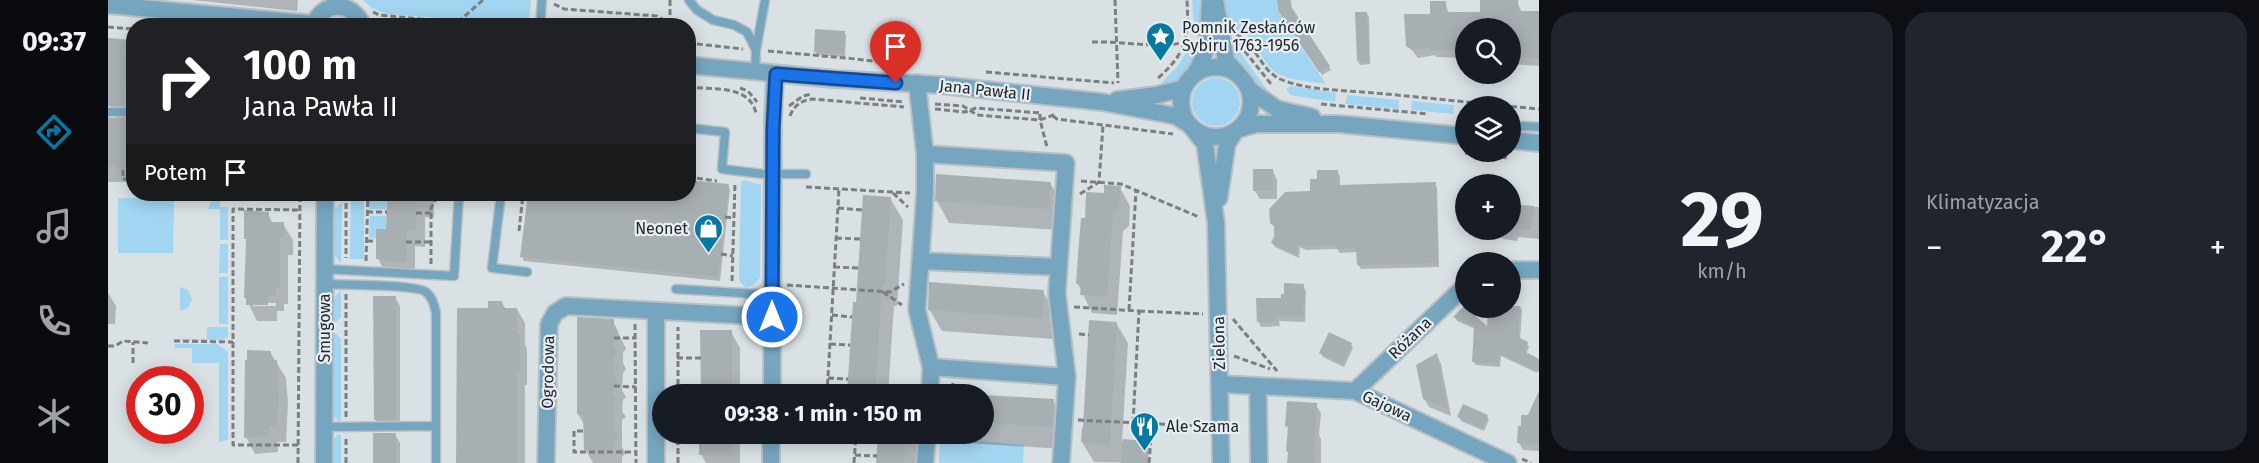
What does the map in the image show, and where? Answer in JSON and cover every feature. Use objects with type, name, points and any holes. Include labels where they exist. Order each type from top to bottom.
[{"type":"street","points":[[1210,0],[1218,39],[1226,61],[1250,90],[1277,109],[1339,124]]},
{"type":"street","points":[[1215,0],[1218,39],[1184,88],[1181,106],[1186,129],[1218,138],[1257,124],[1339,124],[1455,135]]},
{"type":"street","points":[[318,18],[324,8],[332,2],[348,6],[366,18]]},
{"type":"street","points":[[108,5],[242,18]]},
{"type":"street","name":"Jana Pawła II","points":[[696,66],[874,82],[917,83],[1101,102],[1176,116],[1186,129]]},
{"type":"street","points":[[1195,73],[1212,67],[1231,69],[1238,74]]},
{"type":"street","points":[[772,384],[772,317],[778,290],[773,174],[776,74]]},
{"type":"street","points":[[917,83],[926,154],[917,310],[931,368],[930,384]]},
{"type":"street","name":"Jana Pawła II","points":[[1101,102],[1152,88],[1184,88]]},
{"type":"street","points":[[1237,131],[1249,115],[1252,98],[1250,90]]},
{"type":"street","name":"Zielona","points":[[1186,129],[1205,144],[1218,314],[1226,384],[1221,463]]},
{"type":"street","name":"Zielona","points":[[1211,221],[1227,144],[1237,131]]},
{"type":"street","points":[[1521,141],[1539,143]]},
{"type":"street","points":[[926,154],[1066,163],[1057,293],[1066,377],[1061,463]]},
{"type":"street","name":"Smugowa","points":[[324,463],[325,201]]},
{"type":"street","points":[[921,261],[1059,267]]},
{"type":"street","points":[[1521,270],[1539,270]]},
{"type":"street","name":"Różana","points":[[1355,391],[1455,296]]},
{"type":"street","name":"Ogrodowa","points":[[546,463],[549,324],[555,314],[566,306],[772,317]]},
{"type":"street","points":[[656,311],[656,463]]},
{"type":"street","points":[[931,368],[1066,377]]},
{"type":"street","name":"Gajowa","points":[[1226,384],[1355,391],[1515,461]]},
{"type":"street","points":[[1258,386],[1259,463]]},
{"type":"street","points":[[771,444],[771,463]]},
{"type":"street","points":[[925,463],[926,444]]},
{"type":"lane","points":[[541,18],[542,0]]},
{"type":"lane","points":[[688,0],[696,10],[713,20],[734,25],[747,32],[756,50]]},
{"type":"lane","points":[[754,72],[765,0]]},
{"type":"lane","points":[[108,112],[126,112]]},
{"type":"lane","points":[[1521,127],[1539,127]]},
{"type":"lane","points":[[696,129],[726,132],[722,169],[773,174],[806,174]]},
{"type":"lane","points":[[324,277],[346,266],[454,276],[459,201]]},
{"type":"lane","points":[[500,201],[492,268],[527,272]]},
{"type":"lane","points":[[324,277],[346,285],[410,288],[425,291],[433,300],[436,313],[436,463]]},
{"type":"lane","points":[[676,289],[732,292],[778,290]]},
{"type":"lane","points":[[324,427],[436,426]]},
{"type":"path","points":[[463,18],[483,0]]},
{"type":"path","points":[[552,0],[564,9],[660,18]]},
{"type":"path","points":[[670,0],[670,18]]},
{"type":"path","points":[[1115,0],[1118,83]]},
{"type":"path","points":[[1152,88],[1186,42],[1188,25],[1186,0]]},
{"type":"path","points":[[366,18],[379,15],[415,18]]},
{"type":"path","points":[[108,27],[126,28]]},
{"type":"path","points":[[1092,42],[1117,41],[1172,45],[1237,34],[1247,40],[1269,71],[1278,78],[1292,82],[1342,90],[1539,109]]},
{"type":"path","points":[[1218,39],[1235,41],[1239,44],[1276,90]]},
{"type":"path","points":[[696,45],[856,58],[906,65]]},
{"type":"path","points":[[976,71],[1128,83]]},
{"type":"path","points":[[696,88],[745,94],[755,109],[757,129],[789,130],[791,113],[804,100],[813,99],[965,112],[976,108],[1040,114],[1057,112]]},
{"type":"path","points":[[1313,103],[1428,114]]},
{"type":"path","points":[[1049,112],[1057,119],[1103,125],[1186,129]]},
{"type":"path","points":[[1040,114],[1052,162]]},
{"type":"path","points":[[1100,182],[1103,119]]},
{"type":"path","points":[[123,170],[123,179],[126,179]]},
{"type":"path","points":[[899,192],[925,173]]},
{"type":"path","points":[[696,178],[735,183],[732,292]]},
{"type":"path","points":[[1065,180],[1121,184],[1211,221]]},
{"type":"path","points":[[1075,200],[1086,189],[1100,182]]},
{"type":"path","points":[[806,187],[919,193]]},
{"type":"path","points":[[828,384],[839,189]]},
{"type":"path","points":[[1129,310],[1136,190]]},
{"type":"path","points":[[892,192],[909,208]]},
{"type":"path","points":[[298,463],[300,201]]},
{"type":"path","points":[[347,201],[346,266],[366,262],[376,263]]},
{"type":"path","points":[[366,262],[368,201]]},
{"type":"path","points":[[422,267],[431,265],[431,208],[435,201]]},
{"type":"path","points":[[519,231],[522,201]]},
{"type":"path","points":[[838,208],[862,210]]},
{"type":"path","points":[[298,445],[233,444],[233,209],[299,210]]},
{"type":"path","points":[[367,212],[387,212]]},
{"type":"path","points":[[416,213],[431,213]]},
{"type":"path","points":[[725,217],[734,218]]},
{"type":"path","points":[[836,238],[860,239]]},
{"type":"path","points":[[367,241],[376,241]]},
{"type":"path","points":[[406,242],[431,242]]},
{"type":"path","points":[[721,254],[733,256]]},
{"type":"path","points":[[834,267],[858,268]]},
{"type":"path","points":[[778,290],[833,288],[890,292],[906,283]]},
{"type":"path","points":[[346,285],[346,463]]},
{"type":"path","points":[[1066,307],[1218,314]]},
{"type":"path","points":[[636,310],[636,463]]},
{"type":"path","points":[[1133,423],[1139,311]]},
{"type":"path","points":[[832,315],[852,316]]},
{"type":"path","points":[[1232,326],[1232,316],[1278,372]]},
{"type":"path","points":[[678,322],[678,384]]},
{"type":"path","points":[[614,338],[636,338]]},
{"type":"path","points":[[108,346],[115,346],[123,341],[148,343]]},
{"type":"path","points":[[133,342],[133,363]]},
{"type":"path","points":[[174,342],[233,342]]},
{"type":"path","points":[[830,344],[850,345]]},
{"type":"path","points":[[1226,384],[1232,355],[1286,376]]},
{"type":"path","points":[[677,358],[701,358]]},
{"type":"path","points":[[828,378],[848,379]]},
{"type":"path","points":[[614,386],[636,387]]},
{"type":"path","points":[[1070,419],[1202,426],[1211,419]]},
{"type":"path","points":[[1149,463],[1152,424]]},
{"type":"path","points":[[584,431],[574,431],[574,452],[636,452]]},
{"type":"path","points":[[678,444],[678,463]]},
{"type":"path","points":[[854,463],[856,444]]},
{"type":"path","points":[[855,455],[877,456]]},
{"type":"path","points":[[1515,461],[1531,463]]},
{"type":"shaded area","points":[[363,0],[531,0],[529,18],[438,18],[387,14],[372,8]]},
{"type":"shaded area","points":[[1192,0],[1202,0],[1202,30],[1194,25]]},
{"type":"shaded area","points":[[1224,0],[1277,0],[1278,12],[1326,84],[1293,79],[1275,72],[1269,67],[1250,38],[1237,30],[1229,30]]},
{"type":"shaded area","points":[[1201,45],[1195,60],[1186,72],[1175,81],[1160,88],[1190,46]]},
{"type":"shaded area","points":[[1233,46],[1273,98],[1256,86],[1252,77],[1237,61],[1230,47]]},
{"type":"shaded area","points":[[1211,78],[1221,78],[1233,85],[1240,97],[1240,107],[1233,119],[1221,126],[1211,126],[1196,115],[1192,107],[1192,97],[1203,82]]},
{"type":"shaded area","points":[[1291,86],[1336,93],[1335,102],[1290,95],[1286,89]]},
{"type":"shaded area","points":[[1347,95],[1399,100],[1399,109],[1346,104]]},
{"type":"shaded area","points":[[1412,101],[1454,105],[1453,114],[1411,110]]},
{"type":"shaded area","points":[[744,180],[761,185],[760,278],[746,288],[740,282],[739,276],[741,182]]},
{"type":"shaded area","points":[[118,198],[126,198],[126,201],[174,201],[173,253],[118,253]]},
{"type":"shaded area","points":[[212,201],[220,201],[220,207],[228,207],[228,240],[220,240],[220,209],[208,209]]},
{"type":"shaded area","points":[[351,201],[364,201],[364,259],[350,259]]},
{"type":"shaded area","points":[[370,201],[387,201],[386,209],[369,209]]},
{"type":"shaded area","points":[[342,202],[341,263],[334,255],[333,214]]},
{"type":"shaded area","points":[[370,216],[386,216],[386,229],[377,229],[376,238],[369,238]]},
{"type":"shaded area","points":[[220,244],[228,244],[228,273],[219,273]]},
{"type":"shaded area","points":[[219,277],[228,277],[228,324],[219,324]]},
{"type":"shaded area","points":[[180,287],[188,290],[192,299],[188,308],[180,311]]},
{"type":"shaded area","points":[[341,291],[341,317],[336,322],[332,322],[335,297]]},
{"type":"shaded area","points":[[207,327],[228,327],[228,337],[222,340],[174,339],[207,339]]},
{"type":"shaded area","points":[[333,334],[341,339],[341,422],[333,413]]},
{"type":"shaded area","points":[[174,344],[217,344],[228,352],[228,440],[219,442],[219,363],[192,363],[192,348],[175,348]]},
{"type":"shaded area","points":[[341,434],[341,463],[333,463],[333,442],[336,436]]},
{"type":"shaded area","points":[[994,442],[1024,445],[1023,463],[939,463],[940,444]]},
{"type":"building","points":[[1277,0],[1290,0],[1290,5],[1330,66],[1319,72],[1278,11]]},
{"type":"building","points":[[1480,0],[1518,0],[1518,11],[1539,11],[1539,58],[1521,57],[1521,18],[1455,18],[1455,51],[1430,50],[1430,48],[1412,50],[1406,46],[1404,14],[1430,14],[1430,1],[1446,1],[1446,12],[1480,12]]},
{"type":"building","points":[[1355,12],[1367,12],[1369,61],[1357,61]]},
{"type":"building","points":[[815,29],[845,31],[844,53],[814,52]]},
{"type":"building","points":[[108,38],[126,39],[124,106],[108,106]]},
{"type":"building","points":[[875,42],[894,44],[893,58],[873,56]]},
{"type":"building","points":[[108,118],[126,118],[126,170],[116,170],[117,166],[108,166]]},
{"type":"building","points":[[1253,169],[1273,169],[1273,191],[1253,191]]},
{"type":"building","points":[[1317,170],[1338,170],[1338,185],[1436,182],[1438,263],[1357,265],[1356,248],[1336,249],[1336,245],[1302,246],[1298,244],[1297,255],[1271,243],[1274,226],[1270,223],[1269,209],[1285,192],[1310,191],[1310,179],[1317,179]]},
{"type":"building","points":[[936,174],[1051,182],[1049,209],[935,201]]},
{"type":"building","points":[[696,181],[729,184],[718,277],[520,257],[527,201],[696,201]]},
{"type":"building","points":[[1104,185],[1121,186],[1119,207],[1113,213],[1107,297],[1080,295],[1081,285],[1076,284],[1081,218],[1085,218],[1086,192],[1104,193]]},
{"type":"building","points":[[863,195],[891,197],[876,384],[848,384],[853,302],[856,302]]},
{"type":"building","points":[[387,201],[417,201],[416,230],[407,230],[406,262],[376,259],[376,229],[386,229]]},
{"type":"building","points":[[1521,205],[1534,206],[1531,230],[1521,229]]},
{"type":"building","points":[[244,210],[269,212],[269,222],[284,222],[284,238],[280,238],[280,288],[276,288],[276,295],[268,295],[268,305],[246,305],[246,298],[244,298],[246,239],[244,239]]},
{"type":"building","points":[[929,282],[1044,290],[1042,318],[928,310]]},
{"type":"building","points":[[1284,283],[1304,284],[1303,317],[1277,316],[1277,321],[1257,322],[1256,298],[1281,298],[1281,294],[1284,294]]},
{"type":"building","points":[[373,296],[396,296],[396,420],[374,420]]},
{"type":"building","points":[[488,301],[502,301],[504,308],[517,308],[520,371],[517,371],[517,463],[456,463],[457,308],[488,308]]},
{"type":"building","points":[[577,317],[614,319],[614,327],[618,331],[614,335],[614,348],[618,352],[614,356],[614,375],[618,379],[614,383],[614,396],[618,399],[614,403],[614,432],[618,436],[614,440],[614,450],[584,450],[583,414],[577,414]]},
{"type":"building","points":[[1455,318],[1478,318],[1487,326],[1487,318],[1519,318],[1518,337],[1528,342],[1524,351],[1539,359],[1539,372],[1499,353],[1498,364],[1472,362],[1474,326]]},
{"type":"building","points":[[1089,320],[1117,322],[1110,445],[1081,442]]},
{"type":"building","points":[[700,330],[732,330],[732,384],[701,384]]},
{"type":"building","points":[[1329,332],[1352,343],[1342,364],[1319,353]]},
{"type":"building","points":[[247,350],[271,351],[271,360],[277,360],[279,410],[277,410],[277,426],[269,426],[269,436],[244,438]]},
{"type":"building","points":[[1437,353],[1448,409],[1423,399],[1416,365]]},
{"type":"building","points":[[1539,391],[1539,444],[1517,443],[1521,415],[1528,415]]},
{"type":"building","points":[[994,396],[1054,399],[1052,427],[994,424]]},
{"type":"building","points":[[1287,401],[1317,403],[1314,463],[1287,463],[1288,427],[1285,426]]},
{"type":"building","points":[[1463,404],[1488,415],[1482,428],[1457,417]]},
{"type":"building","points":[[373,433],[396,433],[396,463],[373,463]]},
{"type":"building","points":[[1123,439],[1148,441],[1147,463],[1121,463]]},
{"type":"building","points":[[699,444],[732,444],[732,455],[699,455]]},
{"type":"building","points":[[877,444],[905,444],[904,463],[876,463]]},
{"type":"place","name":"Pomnik Zesłańców Sybiru 1763-1956","points":[[1161,62]]},
{"type":"place","name":"Neonet","points":[[709,254]]},
{"type":"place","name":"Ale Szama","points":[[1145,452]]},
{"type":"route","points":[[772,317],[773,130],[776,74],[896,83]]}]
